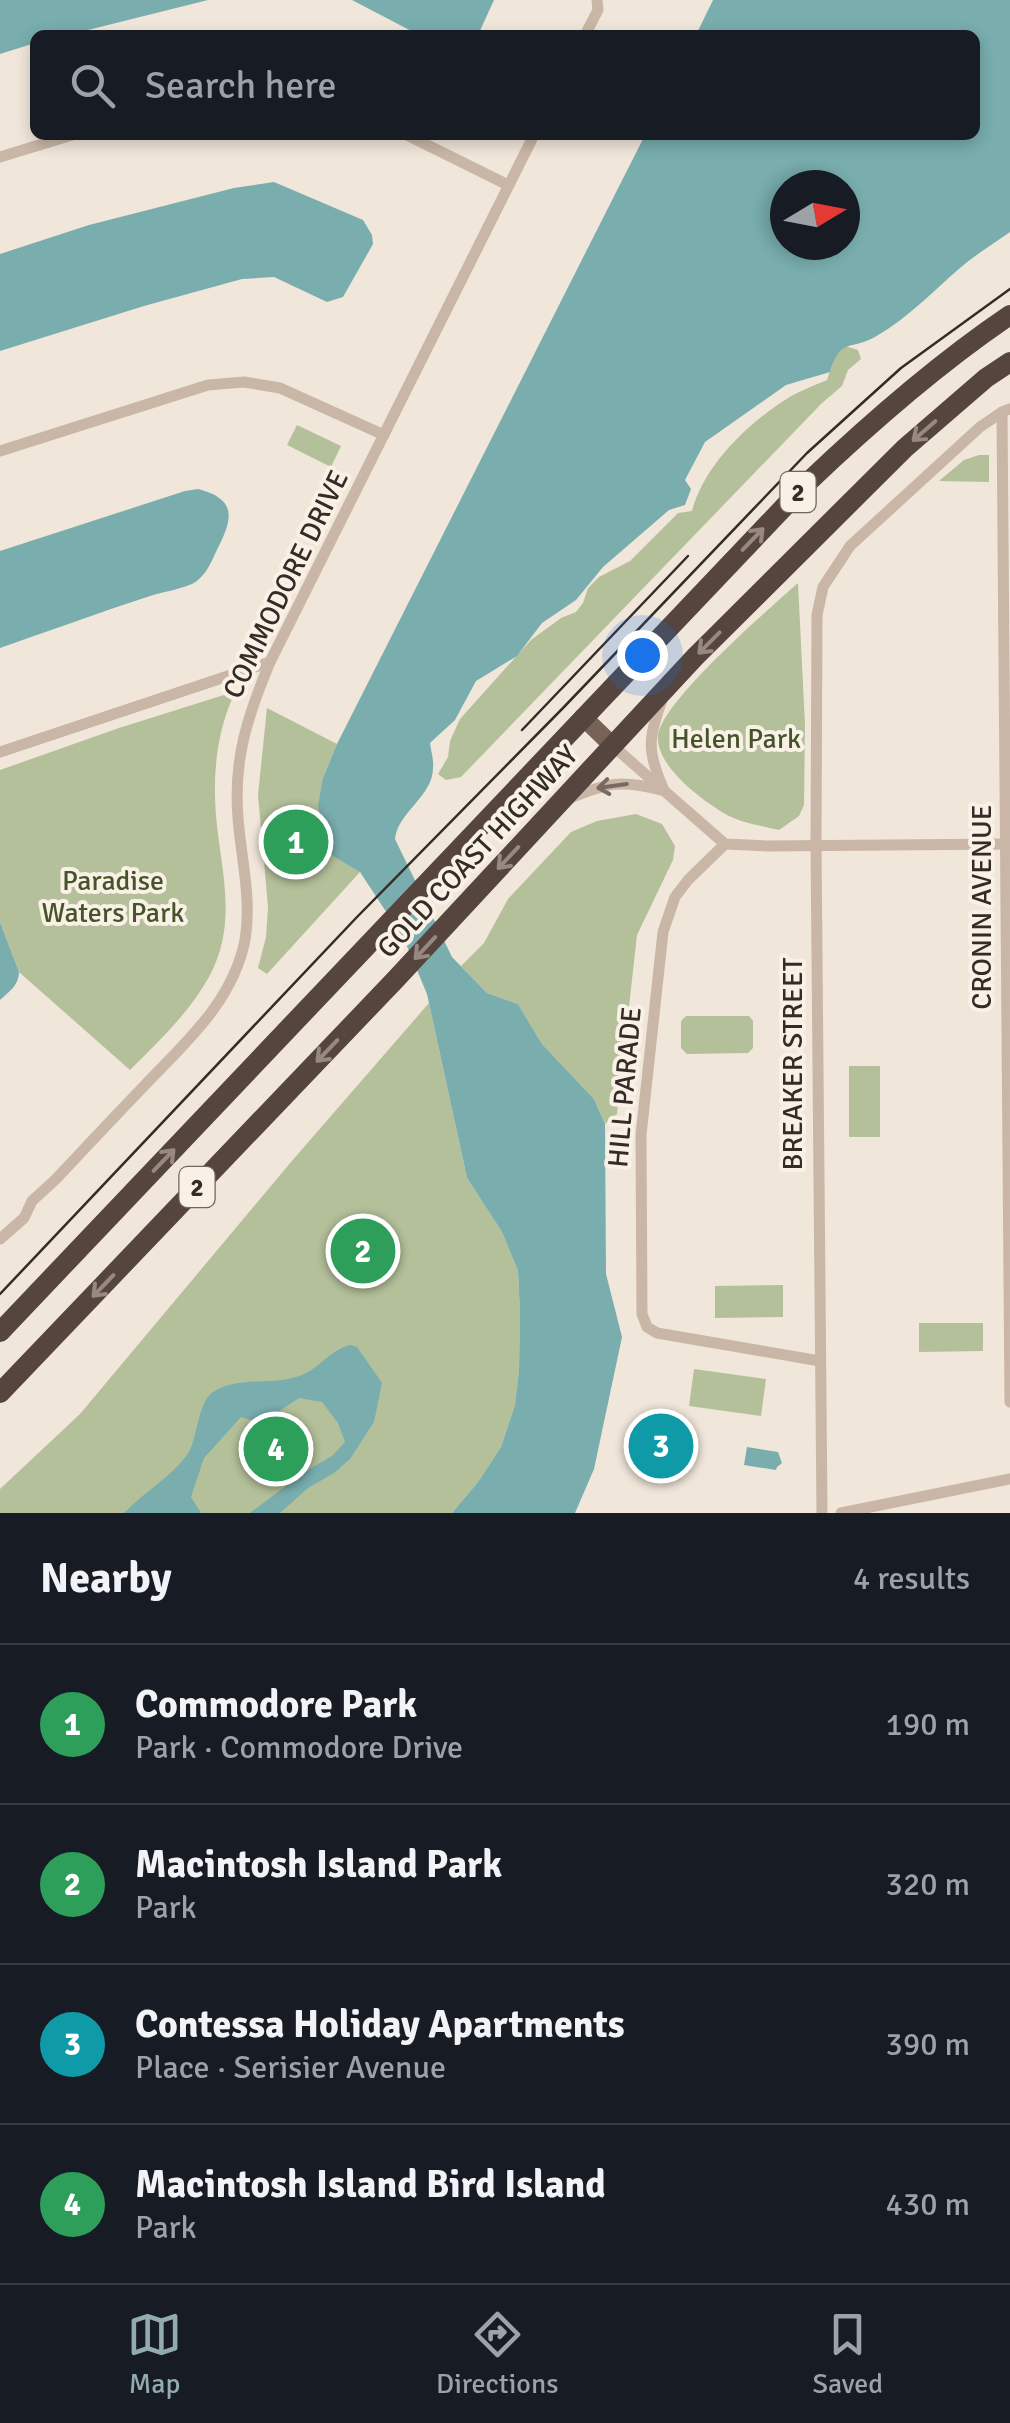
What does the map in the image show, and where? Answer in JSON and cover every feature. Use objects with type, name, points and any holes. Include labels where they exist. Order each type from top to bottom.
[{"type":"highway","name":"GOLD COAST HIGHWAY","points":[[0,1332],[804,485],[919,383],[1010,315]]},
{"type":"highway","name":"GOLD COAST HIGHWAY","points":[[0,1393],[668,687],[905,448],[1010,362]]},
{"type":"main road","points":[[583,717],[612,746]]},
{"type":"street","points":[[587,30],[598,10],[597,0]]},
{"type":"street","points":[[0,157],[56,140]]},
{"type":"street","points":[[417,140],[508,185]]},
{"type":"street","name":"COMMODORE DRIVE","points":[[0,1238],[24,1218],[32,1201],[206,1021],[230,982],[245,937],[247,910],[238,815],[240,747],[249,713],[270,662],[531,140]]},
{"type":"street","points":[[0,451],[208,385],[244,382],[280,388],[384,436]]},
{"type":"street","name":"BREAKER STREET","points":[[822,1513],[817,615],[823,586],[850,546],[980,427],[1006,411]]},
{"type":"street","name":"CRONIN AVENUE","points":[[1006,411],[1010,1402]]},
{"type":"street","points":[[0,752],[270,662]]},
{"type":"street","points":[[665,792],[652,764],[650,746],[668,687]]},
{"type":"street","points":[[612,746],[724,844],[1008,844]]},
{"type":"street","points":[[560,802],[618,782],[665,792]]},
{"type":"street","name":"HILL PARADE","points":[[724,844],[675,896],[662,932],[641,1135],[642,1314],[647,1326],[657,1333],[820,1361]]},
{"type":"street","points":[[841,1513],[1010,1479]]},
{"type":"green space","points":[[845,346],[858,350],[861,359],[848,370],[842,386],[461,777],[446,780],[438,774],[460,719],[531,640],[576,612],[588,588],[599,577],[630,561],[678,513],[692,511],[706,478],[728,448],[770,410],[827,380],[836,353]]},
{"type":"green space","points":[[297,425],[341,446],[331,467],[287,445]]},
{"type":"green space","points":[[989,455],[989,482],[939,481],[964,460]]},
{"type":"green space","name":"Helen Park","points":[[798,583],[805,725],[804,805],[799,816],[779,830],[733,818],[694,792],[665,759],[658,736],[677,701],[696,679]]},
{"type":"green space","name":"Paradise Waters Park","points":[[227,694],[232,699],[221,734],[215,785],[226,910],[219,954],[192,1003],[130,1070],[19,972],[0,922],[0,770]]},
{"type":"green space","points":[[267,708],[337,744],[323,778],[360,872],[267,974],[258,968],[268,907],[258,795]]},
{"type":"green space","points":[[636,814],[662,824],[675,846],[673,860],[637,935],[617,1114],[605,1124],[594,1099],[542,1044],[518,1004],[487,993],[461,966],[484,943],[508,899],[571,832],[597,821]]},
{"type":"green space","points":[[429,1003],[467,1178],[502,1232],[518,1271],[520,1313],[515,1405],[501,1447],[452,1513],[0,1513],[0,1489],[80,1414]]},
{"type":"green space","points":[[686,1016],[749,1016],[753,1021],[753,1048],[748,1053],[687,1054],[681,1048],[681,1021]]},
{"type":"green space","points":[[849,1066],[880,1066],[880,1137],[849,1137]]},
{"type":"green space","points":[[783,1285],[783,1317],[715,1318],[715,1286]]},
{"type":"green space","points":[[919,1323],[983,1323],[983,1351],[919,1352]]},
{"type":"green space","points":[[694,1369],[766,1379],[761,1416],[689,1406]]},
{"type":"water","points":[[0,0],[208,0],[88,30],[30,30],[30,45],[0,54]]},
{"type":"water","points":[[352,0],[494,0],[480,30],[409,30]]},
{"type":"water","points":[[713,0],[1010,0],[1010,232],[966,263],[887,330],[842,349],[830,372],[786,385],[705,442],[685,480],[691,489],[685,505],[669,510],[603,567],[576,600],[542,623],[517,656],[476,681],[455,720],[430,743],[431,778],[397,829],[395,839],[452,957],[487,993],[518,1004],[542,1044],[594,1099],[605,1124],[606,1274],[622,1337],[594,1469],[575,1513],[452,1513],[501,1447],[515,1405],[519,1370],[518,1271],[502,1232],[467,1178],[427,994],[404,939],[360,872],[333,856],[318,806],[323,778],[642,140],[980,140],[980,30],[698,30]]},
{"type":"water","points":[[274,182],[363,220],[372,235],[373,244],[343,297],[327,302],[274,277],[242,279],[0,351],[0,254],[89,225],[234,188]]},
{"type":"water","points":[[198,489],[221,500],[229,514],[213,558],[196,581],[0,648],[0,551]]},
{"type":"water","points":[[0,922],[19,977],[0,1000]]},
{"type":"water","points":[[350,1345],[357,1347],[382,1383],[374,1422],[350,1459],[334,1473],[308,1488],[280,1513],[250,1513],[332,1456],[345,1442],[338,1423],[322,1402],[299,1398],[261,1423],[241,1417],[204,1458],[191,1497],[201,1513],[124,1513],[187,1455],[204,1404],[213,1392],[235,1384],[294,1378]]},
{"type":"water","points":[[747,1447],[778,1452],[782,1463],[776,1470],[744,1465]]},
{"type":"tram line","points":[[0,1294],[357,917],[807,453],[901,368],[1010,289]]},
{"type":"tram line","points":[[522,730],[688,556]]},
{"type":"place","name":"Commodore Park","points":[[296,842]]},
{"type":"place","name":"Macintosh Island Park","points":[[363,1251]]},
{"type":"place","name":"Contessa Holiday Apartments","points":[[661,1446]]},
{"type":"place","name":"Macintosh Island Bird Island","points":[[276,1449]]}]
